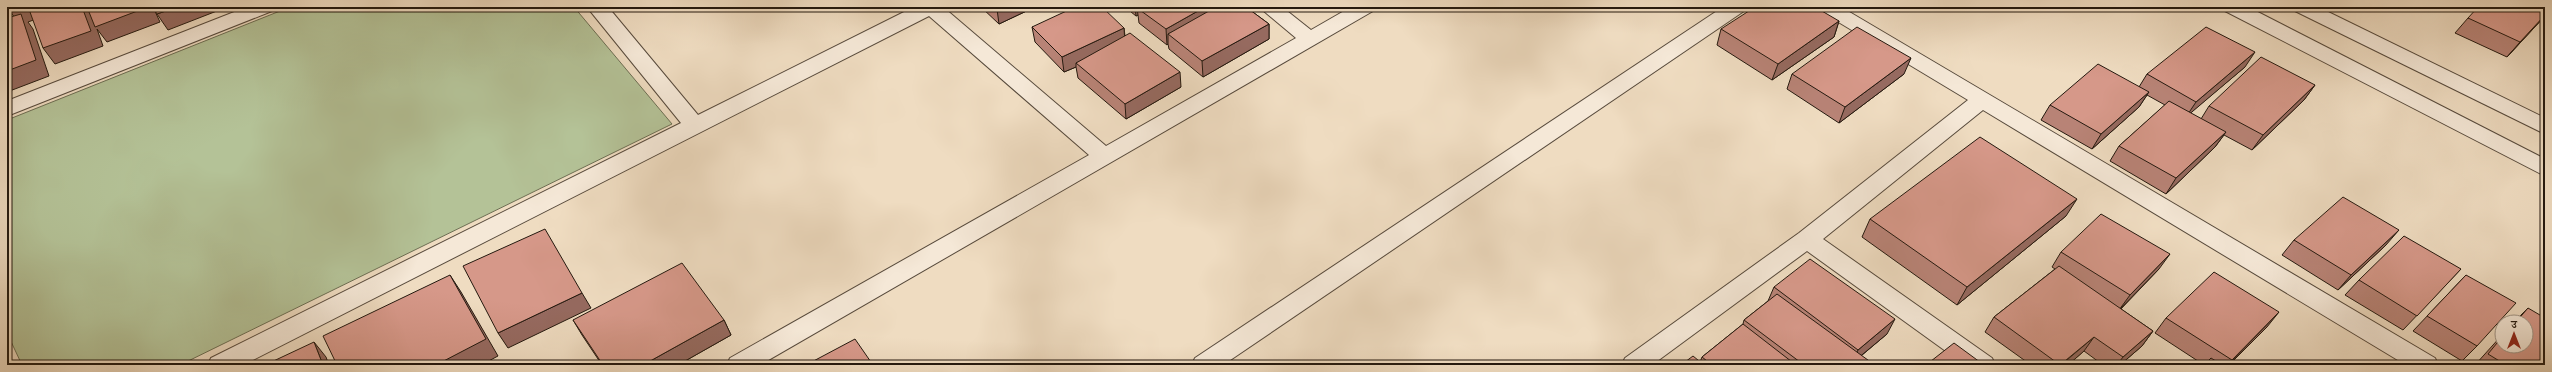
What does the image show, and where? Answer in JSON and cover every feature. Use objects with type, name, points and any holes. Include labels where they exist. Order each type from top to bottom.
[{"type":"street","points":[[7,109],[265,7]]},
{"type":"street","points":[[597,7],[695,126]]},
{"type":"street","points":[[220,365],[931,7],[1105,156]]},
{"type":"street","points":[[1268,7],[1310,39]]},
{"type":"street","points":[[739,365],[1366,7]]},
{"type":"street","points":[[1204,365],[1738,7]]},
{"type":"street","points":[[1827,7],[2426,365]]},
{"type":"street","points":[[2232,7],[2545,168]]},
{"type":"street","points":[[2302,7],[2545,127]]},
{"type":"street","points":[[1634,365],[1806,239],[1982,100]]},
{"type":"street","points":[[1806,239],[1983,365]]},
{"type":"green space","points":[[290,7],[574,7],[672,124],[180,365],[22,365],[7,333],[7,120]]},
{"type":"building","points":[[43,7],[82,7],[91,31],[43,48],[30,12]]},
{"type":"building","points":[[87,7],[148,7],[95,27]]},
{"type":"building","points":[[153,7],[177,7],[157,14]]},
{"type":"building","points":[[1075,7],[1102,7],[1124,28],[1062,57],[1032,27]]},
{"type":"building","points":[[1205,7],[1166,29],[1137,8]]},
{"type":"building","points":[[1216,7],[1246,7],[1269,24],[1202,61],[1168,34]]},
{"type":"building","points":[[1755,7],[1815,7],[1839,21],[1778,64],[1721,29]]},
{"type":"building","points":[[2478,7],[2545,7],[2545,15],[2520,42],[2468,18]]},
{"type":"building","points":[[21,14],[36,60],[7,71],[7,18]]},
{"type":"building","points":[[1857,27],[1911,58],[1845,107],[1792,74]]},
{"type":"building","points":[[2206,27],[2255,52],[2196,102],[2147,74]]},
{"type":"building","points":[[1130,33],[1180,72],[1125,104],[1076,63]]},
{"type":"building","points":[[2261,57],[2315,85],[2263,135],[2209,106]]},
{"type":"building","points":[[2098,64],[2149,92],[2101,134],[2050,105]]},
{"type":"building","points":[[2169,101],[2226,132],[2176,178],[2119,146]]},
{"type":"building","points":[[1980,137],[2077,199],[1967,287],[1870,219]]},
{"type":"building","points":[[2343,197],[2399,230],[2351,275],[2294,240]]},
{"type":"building","points":[[2101,214],[2170,254],[2130,295],[2061,252]]},
{"type":"building","points":[[545,229],[582,293],[498,333],[463,266]]},
{"type":"building","points":[[2404,236],[2461,269],[2417,316],[2359,280]]},
{"type":"building","points":[[1810,259],[1895,319],[1858,350],[1774,287]]},
{"type":"building","points":[[682,263],[724,320],[643,365],[603,365],[573,320]]},
{"type":"building","points":[[2059,266],[2153,331],[2123,357],[2094,337],[2060,365],[1994,317]]},
{"type":"building","points":[[2214,272],[2279,312],[2232,360],[2166,318]]},
{"type":"building","points":[[450,275],[486,339],[436,365],[337,365],[323,336]]},
{"type":"building","points":[[2466,275],[2516,303],[2506,314],[2494,314],[2494,327],[2477,346],[2427,316]]},
{"type":"building","points":[[1777,294],[1872,363],[1870,365],[1804,365],[1744,320]]},
{"type":"building","points":[[2528,308],[2545,318],[2545,365],[2506,365],[2488,354],[2494,347],[2494,354],[2534,354],[2534,314],[2523,314]]},
{"type":"building","points":[[1743,324],[1796,365],[1712,365],[1702,357]]},
{"type":"building","points":[[855,339],[873,365],[806,365]]},
{"type":"building","points":[[314,342],[323,365],[265,365]]},
{"type":"building","points":[[1954,343],[1984,365],[1926,365]]},
{"type":"building","points":[[1693,356],[1704,365],[1681,365]]},
{"type":"building","points":[[2211,358],[2222,365],[2204,365]]}]
